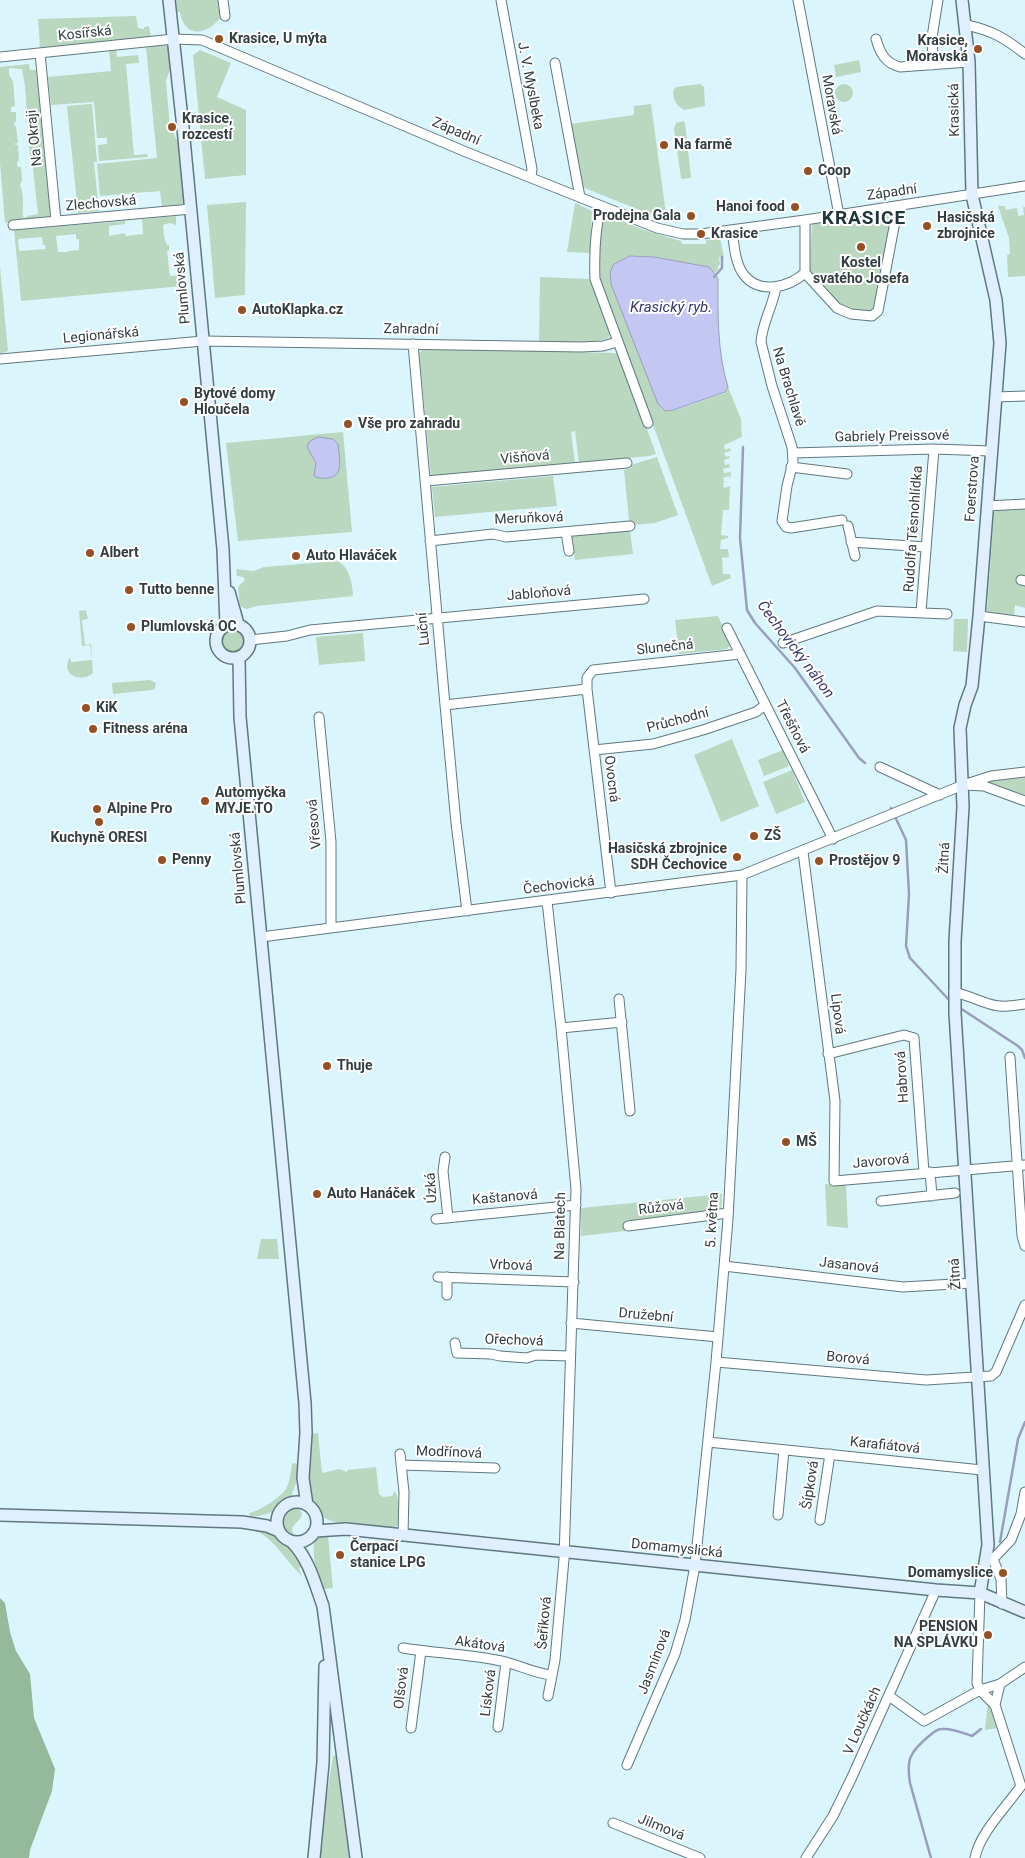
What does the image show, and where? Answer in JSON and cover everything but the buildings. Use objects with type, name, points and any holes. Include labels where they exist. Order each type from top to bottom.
[{"type":"street","name":"Plumlovská","points":[[169,0],[204,341],[225,574],[226,625],[217,633],[215,644],[219,652],[234,658],[305,1403],[306,1433],[303,1478]]},
{"type":"street","points":[[223,0],[225,16]]},
{"type":"street","name":"J. V. Myslbeka","points":[[501,0],[532,177]]},
{"type":"street","name":"Moravská","points":[[798,0],[838,215]]},
{"type":"street","name":"Krasická","points":[[962,0],[969,62],[972,195]]},
{"type":"street","points":[[932,65],[932,37],[938,4]]},
{"type":"street","points":[[966,25],[1001,36],[1025,54]]},
{"type":"street","points":[[876,38],[882,56],[890,64],[900,67],[969,62]]},
{"type":"street","name":"Kosířská","points":[[0,57],[174,39]]},
{"type":"street","name":"Západní","points":[[174,39],[202,40],[458,148],[669,232],[701,234],[732,230],[1025,186]]},
{"type":"street","name":"Na Okraji","points":[[40,52],[56,221]]},
{"type":"street","points":[[555,63],[580,197]]},
{"type":"street","name":"Foerstrova","points":[[963,785],[960,728],[972,686],[1000,343],[996,300],[972,195]]},
{"type":"street","points":[[601,206],[596,226],[595,279],[648,423]]},
{"type":"street","points":[[805,220],[805,273],[837,308],[851,314],[872,316],[878,311],[898,206]]},
{"type":"street","name":"Zlechovská","points":[[13,225],[191,209]]},
{"type":"street","points":[[732,230],[735,250],[744,275],[756,284],[776,287],[791,283],[805,273]]},
{"type":"street","name":"Na Brachlavě","points":[[776,287],[761,335],[761,342],[772,386],[792,446],[793,454],[782,518],[784,525],[792,528],[845,523],[851,542]]},
{"type":"street","name":"Zahradní","points":[[204,341],[581,348],[603,346],[617,342]]},
{"type":"street","name":"Legionářská","points":[[0,359],[204,341]]},
{"type":"street","name":"Luční","points":[[413,344],[436,617],[456,823],[467,911]]},
{"type":"street","points":[[996,397],[1025,396]]},
{"type":"street","name":"Gabriely Preissové","points":[[793,454],[934,449],[991,451]]},
{"type":"street","name":"Rudolfa Těsnohlídka","points":[[921,612],[934,449]]},
{"type":"street","name":"Višňová","points":[[426,482],[627,463]]},
{"type":"street","points":[[791,467],[847,474]]},
{"type":"street","points":[[987,506],[1025,504]]},
{"type":"street","name":"Meruňková","points":[[430,541],[493,534],[506,537],[630,526]]},
{"type":"street","points":[[566,532],[569,550]]},
{"type":"street","points":[[855,556],[851,542],[926,547]]},
{"type":"street","name":"Plumlovská","points":[[225,574],[238,624],[246,630],[250,640]]},
{"type":"street","name":"Jabloňová","points":[[436,617],[644,599]]},
{"type":"street","points":[[783,643],[877,611],[947,614]]},
{"type":"street","points":[[979,616],[1025,622]]},
{"type":"street","points":[[234,658],[247,651],[250,640],[287,636],[307,631],[436,617]]},
{"type":"street","points":[[226,625],[238,624]]},
{"type":"street","name":"Třešňová","points":[[727,628],[833,839]]},
{"type":"street","name":"Slunečná","points":[[593,670],[740,654]]},
{"type":"street","name":"Ovocná","points":[[593,670],[587,678],[586,689],[611,893]]},
{"type":"street","points":[[445,705],[586,689]]},
{"type":"street","name":"Průchodní","points":[[594,750],[641,745],[666,740],[756,712],[765,705]]},
{"type":"street","name":"Vřesová","points":[[319,717],[330,842],[331,928]]},
{"type":"street","points":[[880,767],[940,795]]},
{"type":"street","name":"Čechovická","points":[[261,937],[742,875],[803,852],[963,785],[991,776],[1025,772]]},
{"type":"street","name":"Čechovická","points":[[963,785],[984,786],[1025,801]]},
{"type":"street","name":"Žitná","points":[[963,785],[954,994],[982,1470],[989,1558],[980,1593]]},
{"type":"street","name":"Lipová","points":[[803,852],[835,1100],[834,1181]]},
{"type":"street","name":"5. května","points":[[695,1565],[716,1362],[728,1213],[741,970],[742,875]]},
{"type":"street","name":"Na Blatech","points":[[547,901],[576,1189],[564,1552]]},
{"type":"street","points":[[954,994],[995,1007],[1004,1008],[1025,1004]]},
{"type":"street","points":[[619,999],[630,1112]]},
{"type":"street","points":[[561,1028],[622,1022]]},
{"type":"street","name":"Habrová","points":[[828,1054],[904,1035],[914,1038],[927,1172]]},
{"type":"street","points":[[1010,1057],[1022,1165],[1022,1236],[1025,1246]]},
{"type":"street","name":"Úzká","points":[[445,1157],[443,1171],[448,1218]]},
{"type":"street","points":[[964,1169],[1022,1165]]},
{"type":"street","name":"Javorová","points":[[834,1181],[964,1169]]},
{"type":"street","name":"Javorová","points":[[927,1172],[932,1196]]},
{"type":"street","points":[[881,1201],[955,1193]]},
{"type":"street","name":"Kaštanová","points":[[436,1219],[576,1205]]},
{"type":"street","name":"Růžová","points":[[628,1226],[728,1213]]},
{"type":"street","name":"Jasanová","points":[[724,1266],[903,1287],[971,1282]]},
{"type":"street","name":"Vrbová","points":[[447,1295],[443,1277],[574,1282]]},
{"type":"street","points":[[978,1377],[991,1376],[996,1372],[1025,1305]]},
{"type":"street","name":"Družební","points":[[571,1323],[718,1336]]},
{"type":"street","name":"Ořechová","points":[[455,1343],[456,1358],[491,1354],[527,1358],[536,1356],[570,1356]]},
{"type":"street","name":"Borová","points":[[716,1362],[926,1380],[978,1377]]},
{"type":"street","name":"Karafiátová","points":[[708,1442],[982,1470]]},
{"type":"street","points":[[778,1516],[784,1450]]},
{"type":"street","name":"Modřínová","points":[[400,1454],[404,1504],[403,1534]]},
{"type":"street","name":"Šípková","points":[[820,1520],[830,1454]]},
{"type":"street","name":"Modřínová","points":[[401,1465],[495,1468]]},
{"type":"street","points":[[292,1503],[303,1478]]},
{"type":"street","points":[[303,1478],[307,1505],[315,1515],[317,1523],[312,1535],[313,1578]]},
{"type":"street","points":[[989,1558],[1011,1540],[1021,1514],[1025,1492]]},
{"type":"street","points":[[307,1505],[299,1502],[284,1507],[279,1513],[277,1522],[279,1531],[284,1538],[292,1542],[302,1553],[323,1606],[356,1858]]},
{"type":"street","points":[[242,1522],[267,1518],[279,1513]]},
{"type":"street","points":[[0,1515],[242,1522],[267,1526],[279,1531]]},
{"type":"street","name":"Domamyslická","points":[[315,1515],[325,1521],[346,1528],[564,1552],[980,1593],[1002,1604],[1025,1612]]},
{"type":"street","name":"Domamyslická","points":[[312,1535],[346,1528]]},
{"type":"street","points":[[292,1542],[301,1542],[312,1535]]},
{"type":"street","name":"Šeříková","points":[[548,1696],[555,1660],[564,1552]]},
{"type":"street","name":"Žitná","points":[[989,1558],[999,1573],[1002,1587],[1002,1604]]},
{"type":"street","name":"Jasmínová","points":[[627,1765],[677,1650],[685,1620],[695,1565]]},
{"type":"street","name":"V Loučkách","points":[[806,1858],[833,1816],[936,1590]]},
{"type":"street","points":[[975,1858],[976,1851],[993,1822],[1023,1787],[996,1705],[980,1690],[977,1676],[980,1593]]},
{"type":"street","points":[[314,1858],[323,1763],[322,1747],[328,1642]]},
{"type":"street","name":"Akátová","points":[[403,1648],[506,1662],[535,1673],[552,1675]]},
{"type":"street","name":"Olšová","points":[[411,1728],[420,1651]]},
{"type":"street","name":"Lísková","points":[[498,1726],[506,1662]]},
{"type":"street","points":[[889,1696],[924,1721],[980,1690],[1000,1684],[1025,1667]]},
{"type":"street","points":[[996,1705],[1000,1684]]},
{"type":"street","points":[[323,1763],[328,1751],[341,1746]]},
{"type":"street","name":"Jilmová","points":[[613,1823],[700,1858]]},
{"type":"green space","points":[[176,0],[218,0],[220,18],[202,31],[196,32],[191,30],[182,20],[180,12],[177,12]]},
{"type":"green space","points":[[136,16],[138,28],[144,29],[144,27],[149,26],[151,37],[40,48],[38,19]]},
{"type":"green space","points":[[162,45],[169,48],[171,66],[166,81],[170,127],[178,142],[184,202],[178,207],[162,208],[160,191],[100,196],[97,164],[157,158],[146,47]]},
{"type":"green space","points":[[116,50],[117,57],[138,55],[139,63],[126,64],[134,155],[147,154],[148,157],[99,161],[98,145],[107,144],[107,138],[97,138],[94,102],[51,105],[48,77],[111,71],[109,51]]},
{"type":"green space","points":[[200,50],[231,63],[217,97],[246,110],[246,175],[205,179],[193,55]]},
{"type":"green space","points":[[859,60],[861,72],[836,77],[834,65]]},
{"type":"green space","points":[[29,64],[30,70],[40,70],[53,211],[47,219],[5,223],[0,163],[0,67]],"holes":[[[9,68],[22,69],[30,157],[38,214],[27,216],[26,218],[23,217],[23,197],[20,185],[22,180],[21,167],[18,167],[17,162],[19,161],[18,145],[13,144],[18,143],[16,126],[14,126],[16,112],[11,112],[11,107],[15,106],[13,81],[9,75]]]},
{"type":"green space","points":[[700,84],[704,87],[705,106],[684,110],[676,102],[673,91],[676,87]]},
{"type":"green space","points":[[844,84],[850,87],[853,93],[850,99],[844,102],[838,99],[835,93],[838,87]]},
{"type":"green space","points":[[92,104],[97,162],[94,162],[99,211],[78,213],[67,106]]},
{"type":"green space","points":[[651,104],[667,221],[582,187],[570,124],[634,115],[634,106]]},
{"type":"green space","points":[[683,121],[685,123],[691,178],[683,179],[681,178],[674,129],[676,123]]},
{"type":"green space","points":[[246,202],[245,295],[215,298],[207,205]]},
{"type":"green space","points":[[575,203],[592,211],[590,253],[567,252]]},
{"type":"green space","points":[[998,206],[1005,206],[1006,210],[1017,208],[1018,216],[1024,215],[1023,207],[1025,207],[1025,276],[1008,277],[1007,255],[1010,254],[1009,238]]},
{"type":"green space","points":[[889,213],[893,214],[875,307],[869,312],[851,312],[840,306],[810,274],[812,225]]},
{"type":"green space","points":[[609,215],[641,229],[681,241],[682,244],[706,244],[706,240],[720,238],[724,257],[719,257],[720,264],[718,270],[714,273],[708,267],[654,257],[630,256],[613,265],[610,273],[611,284],[661,408],[665,411],[681,408],[725,393],[728,387],[741,419],[742,437],[724,445],[725,450],[730,448],[731,451],[724,453],[726,457],[730,456],[730,458],[724,460],[725,465],[729,464],[730,467],[723,469],[724,473],[731,472],[730,480],[729,476],[723,478],[724,482],[729,481],[723,483],[724,488],[730,486],[729,510],[723,510],[721,535],[728,536],[728,538],[721,540],[720,549],[728,549],[729,557],[722,558],[723,574],[730,574],[731,578],[712,586],[601,283],[598,231],[602,219]]},
{"type":"green space","points":[[176,216],[176,225],[170,223],[163,225],[164,236],[167,245],[169,245],[169,250],[167,251],[170,276],[181,275],[182,286],[21,301],[14,230],[125,221],[125,224],[109,226],[109,236],[125,233],[126,236],[143,234],[142,219]],"holes":[[[76,234],[76,239],[79,239],[79,250],[58,252],[56,236]],[[42,237],[43,245],[45,245],[46,249],[19,251],[18,239]]]},
{"type":"green space","points":[[0,266],[8,351],[0,354]]},
{"type":"green space","points":[[540,277],[591,279],[610,333],[609,338],[587,344],[539,342]]},
{"type":"green space","points":[[424,348],[612,353],[620,355],[656,454],[579,463],[575,431],[571,432],[575,463],[431,476],[419,353]]},
{"type":"green space","points":[[343,432],[352,532],[238,541],[226,443]]},
{"type":"green space","points":[[657,457],[678,515],[655,523],[633,525],[629,521],[624,470],[631,468],[631,465]]},
{"type":"green space","points":[[553,476],[557,506],[435,517],[432,487]]},
{"type":"green space","points":[[1025,508],[1025,576],[1018,576],[1017,583],[1025,585],[1025,608],[1015,605],[1014,617],[987,613],[994,512]]},
{"type":"green space","points":[[630,530],[633,554],[575,560],[572,535]]},
{"type":"green space","points":[[338,561],[345,567],[350,576],[353,596],[257,606],[247,609],[240,605],[238,587],[245,580],[243,577],[237,576],[236,569],[254,571],[264,567]]},
{"type":"green space","points":[[86,610],[88,619],[82,620],[85,645],[91,644],[93,673],[89,676],[78,677],[70,673],[67,664],[70,657],[71,662],[92,660],[90,645],[82,646],[79,611]]},
{"type":"green space","points":[[718,616],[731,644],[727,649],[679,654],[675,620]]},
{"type":"green space","points":[[954,619],[968,619],[967,652],[953,651]]},
{"type":"green space","points":[[232,629],[241,632],[244,641],[241,650],[232,653],[223,650],[220,641],[223,632]]},
{"type":"green space","points":[[363,633],[365,661],[319,665],[316,637]]},
{"type":"green space","points":[[150,680],[156,683],[155,688],[152,690],[113,694],[112,683]]},
{"type":"green space","points":[[732,739],[759,806],[721,822],[694,755]]},
{"type":"green space","points":[[783,750],[789,766],[764,776],[758,760]]},
{"type":"green space","points":[[792,770],[805,802],[776,814],[763,782]]},
{"type":"green space","points":[[1025,772],[1025,801],[984,786],[983,778]]},
{"type":"green space","points":[[825,1184],[846,1185],[848,1228],[827,1226]]},
{"type":"green space","points":[[722,1194],[721,1210],[625,1221],[625,1231],[581,1236],[581,1208]]},
{"type":"green space","points":[[261,1239],[277,1239],[279,1259],[257,1259]]},
{"type":"green space","points":[[318,1433],[322,1473],[339,1469],[347,1472],[347,1470],[376,1467],[379,1494],[383,1497],[392,1496],[395,1491],[397,1495],[399,1508],[398,1525],[385,1529],[340,1523],[326,1519],[315,1509],[308,1489],[307,1478],[311,1434]]},
{"type":"green space","points":[[292,1463],[299,1464],[295,1487],[291,1496],[280,1508],[262,1515],[250,1517],[249,1513],[259,1510],[284,1491],[289,1481]]},
{"type":"green space","points":[[296,1507],[301,1511],[302,1515],[292,1528],[292,1531],[298,1538],[287,1533],[282,1523],[286,1513]]},
{"type":"green space","points":[[251,1525],[276,1534],[305,1565],[299,1569],[302,1576],[266,1537],[251,1529]]},
{"type":"green space","points":[[332,1533],[328,1536],[333,1588],[325,1589],[317,1570],[314,1547],[318,1535]]},
{"type":"green space","points":[[0,1598],[5,1603],[10,1632],[16,1651],[30,1674],[34,1718],[55,1769],[52,1791],[30,1850],[29,1858],[0,1858]]},
{"type":"green space","points":[[988,1702],[999,1728],[985,1730]]},
{"type":"green space","points":[[335,1755],[349,1858],[317,1858],[333,1756]]},
{"type":"water","name":"Krasický ryb.","points":[[630,256],[654,257],[709,267],[718,278],[720,346],[728,387],[725,392],[673,410],[665,411],[658,404],[611,284],[610,273],[613,265]]},
{"type":"water","points":[[318,437],[333,439],[338,444],[340,466],[333,477],[319,478],[314,476],[316,463],[307,447],[309,442]]},
{"type":"waterway","name":"Čechovický náhon","points":[[714,277],[722,268],[722,257]]},
{"type":"waterway","name":"Čechovický náhon","points":[[743,447],[740,538],[747,610],[755,623],[795,668],[859,758],[865,763]]},
{"type":"waterway","name":"Čechovický náhon","points":[[891,808],[906,840],[909,894],[906,946],[910,958],[951,1002]]},
{"type":"waterway","name":"Čechovický náhon","points":[[960,1008],[1018,1046],[1025,1058]]},
{"type":"waterway","name":"Čechovický náhon","points":[[1000,1542],[1018,1439],[1025,1422]]},
{"type":"waterway","name":"Čechovický náhon","points":[[931,1858],[910,1783],[909,1762],[911,1756],[917,1747],[933,1732],[938,1730],[950,1729],[972,1736],[981,1729]]},
{"type":"place","name":"Krasice, U mýta","points":[[219,39]]},
{"type":"place","name":"Krasice, Moravská","points":[[978,49]]},
{"type":"place","name":"Krasice, rozcestí","points":[[172,127]]},
{"type":"place","name":"Na farmě","points":[[664,145]]},
{"type":"place","name":"Coop","points":[[808,171]]},
{"type":"place","name":"Hanoi food","points":[[795,207]]},
{"type":"place","name":"Prodejna Gala","points":[[691,216]]},
{"type":"place","name":"Hasičská zbrojnice","points":[[927,226]]},
{"type":"place","name":"Krasice","points":[[701,234]]},
{"type":"place","name":"Kostel svatého Josefa","points":[[861,247]]},
{"type":"place","name":"AutoKlapka.cz","points":[[242,310]]},
{"type":"place","name":"Bytové domy Hloučela","points":[[184,402]]},
{"type":"place","name":"Vše pro zahradu","points":[[348,424]]},
{"type":"place","name":"Albert","points":[[90,553]]},
{"type":"place","name":"Auto Hlaváček","points":[[296,556]]},
{"type":"place","name":"Tutto benne","points":[[129,590]]},
{"type":"place","name":"Plumlovská OC","points":[[131,627]]},
{"type":"place","name":"KiK","points":[[86,708]]},
{"type":"place","name":"Fitness aréna","points":[[93,729]]},
{"type":"place","name":"Automyčka MYJE.TO","points":[[205,801]]},
{"type":"place","name":"Alpine Pro","points":[[97,809]]},
{"type":"place","name":"Kuchyně ORESI","points":[[99,822]]},
{"type":"place","name":"ZŠ","points":[[754,836]]},
{"type":"place","name":"Hasičská zbrojnice SDH Čechovice","points":[[737,857]]},
{"type":"place","name":"Penny","points":[[162,860]]},
{"type":"place","name":"Prostějov 9","points":[[819,861]]},
{"type":"place","name":"Thuje","points":[[327,1066]]},
{"type":"place","name":"MŠ","points":[[786,1142]]},
{"type":"place","name":"Auto Hanáček","points":[[317,1194]]},
{"type":"place","name":"Čerpací stanice LPG","points":[[340,1555]]},
{"type":"place","name":"Domamyslice","points":[[1003,1573]]},
{"type":"place","name":"PENSION NA SPLÁVKU","points":[[988,1635]]},
{"type":"district","name":"KRASICE","points":[[864,219]]}]
